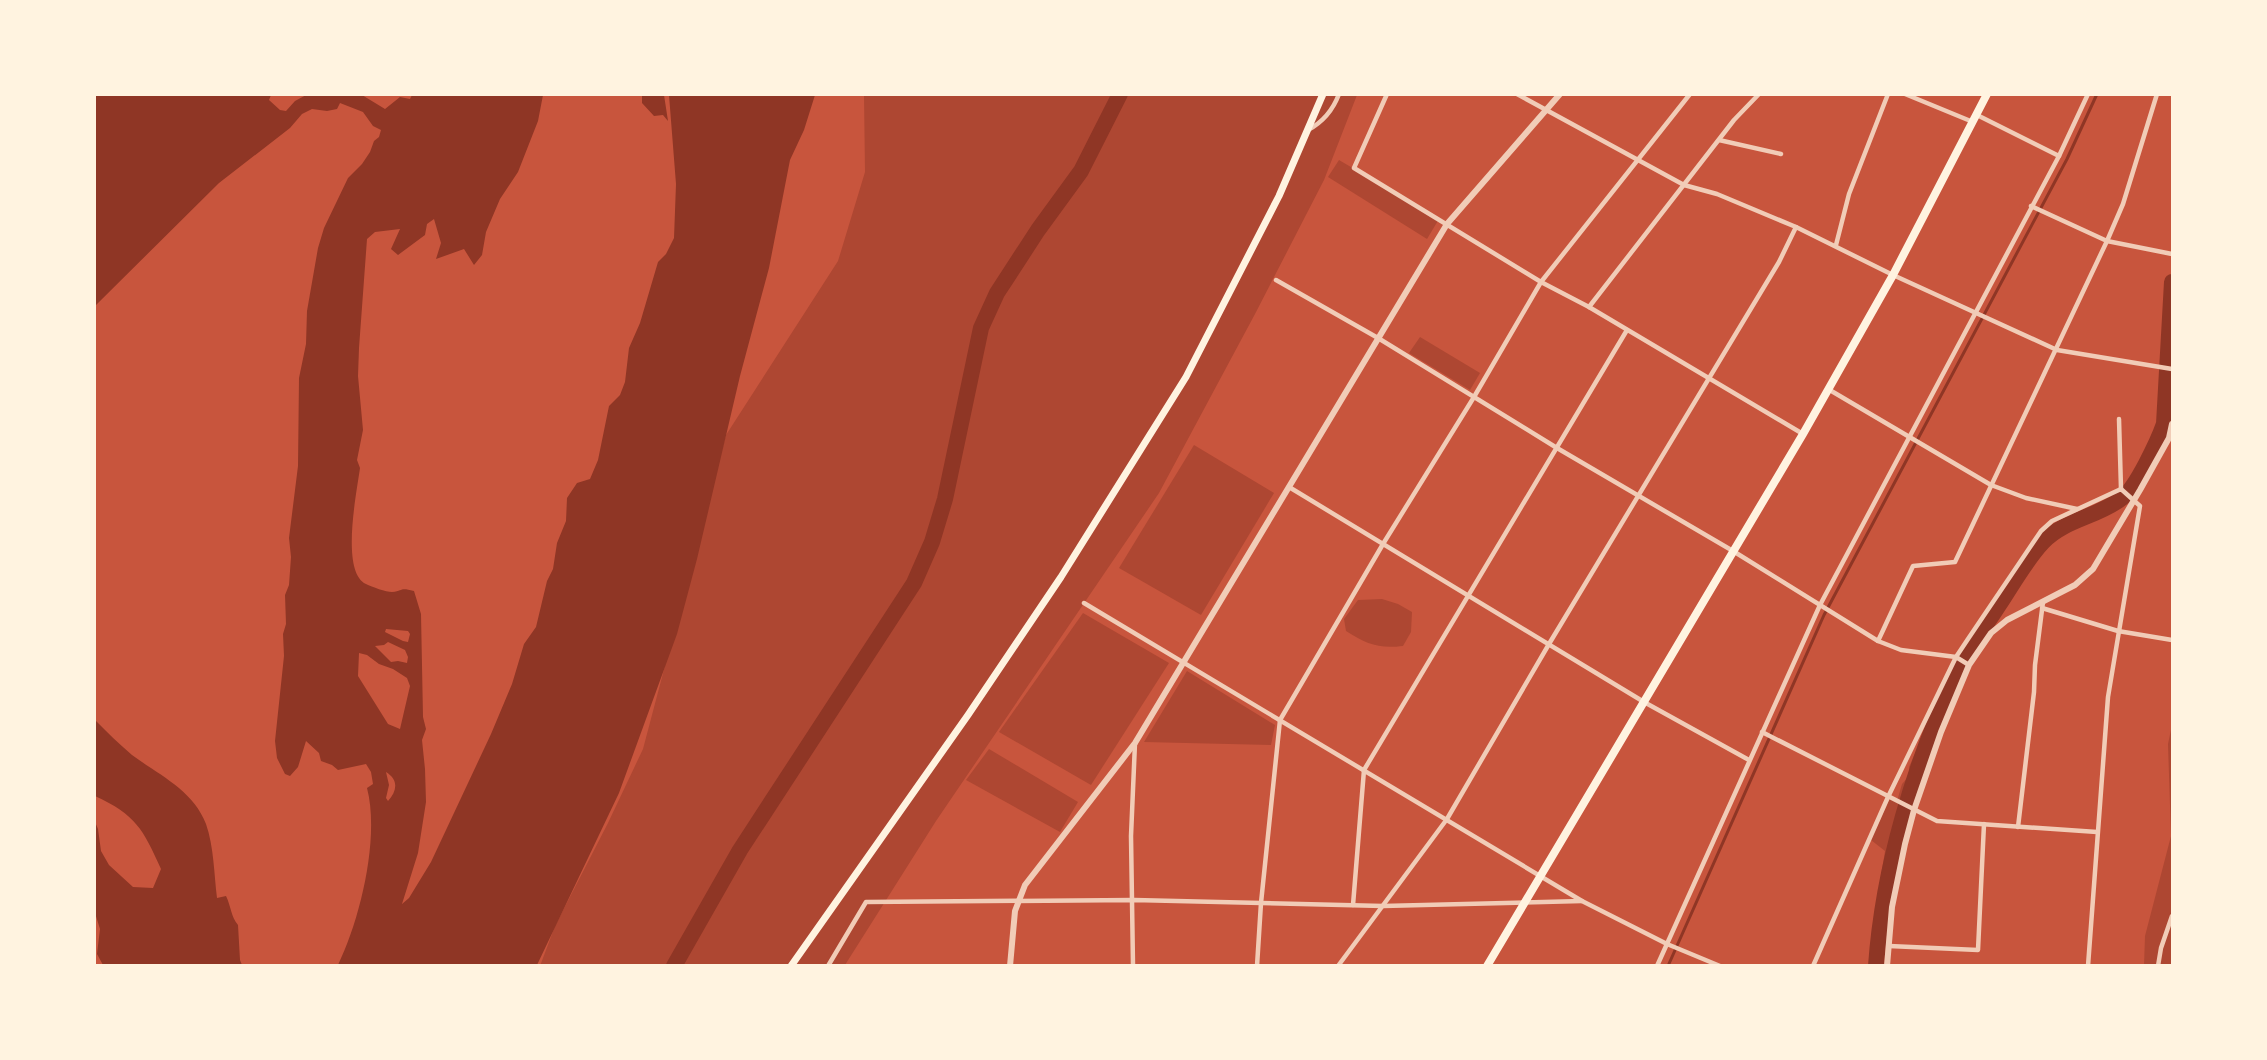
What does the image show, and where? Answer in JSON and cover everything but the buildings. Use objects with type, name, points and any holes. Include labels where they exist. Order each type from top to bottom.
[{"type":"main road","points":[[791,966],[968,715],[1034,617],[1185,377],[1279,196],[1323,94]]},
{"type":"main road","points":[[1487,966],[1803,434],[1893,275],[1987,94]]},
{"type":"street","points":[[1308,130],[1318,125],[1329,112],[1339,94]]},
{"type":"street","points":[[1387,94],[1354,168],[1541,282],[1589,307],[1803,434]]},
{"type":"street","points":[[1517,94],[1684,184],[1717,194],[1796,227],[1893,275],[2057,350],[2172,369]]},
{"type":"street","points":[[1010,966],[1015,911],[1025,885],[1136,743],[1447,224],[1560,94]]},
{"type":"street","points":[[1257,966],[1261,903],[1280,720],[1541,282],[1690,94]]},
{"type":"street","points":[[1589,307],[1719,140],[1759,94]]},
{"type":"street","points":[[1836,246],[1849,194],[1888,94]]},
{"type":"street","points":[[1905,94],[1975,119],[2059,156]]},
{"type":"street","points":[[1657,966],[1820,605],[2059,156],[2088,94]]},
{"type":"street","points":[[1878,641],[1913,566],[1955,562],[2057,350],[2123,204],[2157,94]]},
{"type":"street","points":[[1719,140],[1781,154]]},
{"type":"street","points":[[2031,206],[2107,241],[2172,254]]},
{"type":"street","points":[[1338,966],[1447,819],[1549,644],[1779,262],[1796,227]]},
{"type":"street","points":[[1276,280],[1378,338],[1557,448],[1733,551],[1878,641],[1901,650],[1956,657],[1970,665]]},
{"type":"street","points":[[1353,905],[1364,770],[1627,330]]},
{"type":"street","points":[[1828,389],[1991,485],[2026,498],[2077,509]]},
{"type":"street","points":[[2088,966],[2108,697],[2140,506],[2121,489],[2119,419]]},
{"type":"street","points":[[1887,966],[1896,880],[1914,810],[1941,732],[1970,665],[1991,633],[2007,620],[2042,605],[2075,585],[2093,569],[2169,438],[2172,424]]},
{"type":"street","points":[[1289,487],[1644,702],[1749,760]]},
{"type":"street","points":[[1813,966],[1888,797],[1956,657],[2041,531],[2052,521],[2121,489]]},
{"type":"street","points":[[1084,603],[1582,901],[1667,944],[1720,966]]},
{"type":"street","points":[[2042,605],[2118,631],[2172,640]]},
{"type":"street","points":[[2018,826],[2042,605]]},
{"type":"street","points":[[1762,732],[1937,821],[2097,832]]},
{"type":"street","points":[[1133,966],[1134,900],[1131,828],[1136,743]]},
{"type":"street","points":[[1889,946],[1978,950],[1984,824]]},
{"type":"street","points":[[828,966],[866,902],[1134,900],[1383,906],[1582,901]]},
{"type":"street","points":[[2158,966],[2161,948],[2172,916]]},
{"type":"shaded area","points":[[95,94],[271,95],[269,100],[280,110],[286,111],[295,101],[308,94],[362,95],[385,109],[400,97],[410,99],[412,95],[543,95],[538,121],[518,172],[500,199],[486,232],[482,255],[474,265],[464,249],[436,259],[441,243],[434,219],[427,224],[425,235],[398,255],[391,249],[400,229],[375,232],[367,239],[358,376],[363,430],[357,460],[360,468],[352,530],[354,564],[358,577],[366,584],[389,592],[404,589],[414,591],[421,614],[423,717],[426,729],[422,740],[426,802],[418,853],[402,904],[409,898],[431,862],[491,734],[512,684],[524,644],[536,627],[547,581],[553,569],[557,543],[566,521],[567,498],[577,483],[590,479],[598,460],[609,406],[620,395],[625,382],[629,348],[640,323],[658,262],[666,254],[674,238],[676,184],[669,95],[815,95],[804,130],[790,160],[769,268],[677,634],[619,793],[537,965],[338,965],[354,925],[366,878],[371,830],[367,788],[373,784],[371,772],[366,764],[338,770],[321,761],[319,753],[306,741],[298,767],[290,776],[285,774],[277,758],[275,741],[284,656],[285,595],[289,585],[291,557],[289,538],[298,466],[299,378],[306,344],[307,311],[318,248],[324,228],[348,178],[362,164],[381,130],[373,126],[363,112],[340,103],[337,109],[327,111],[312,109],[302,114],[290,128],[219,183],[95,306]],"holes":[[[386,629],[408,631],[410,634],[408,642],[385,632]],[[388,642],[405,650],[408,657],[407,663],[391,662],[375,646]],[[359,653],[367,655],[379,664],[407,678],[410,686],[400,729],[388,724],[358,676]],[[386,772],[395,782],[393,793],[388,801],[386,798],[389,785]]]},
{"type":"shaded area","points":[[642,95],[664,95],[668,121],[663,115],[654,116],[642,103]]},
{"type":"shaded area","points":[[864,95],[1357,95],[1324,180],[1159,493],[936,821],[845,965],[540,966],[555,926],[643,749],[726,435],[838,261],[865,172]]},
{"type":"shaded area","points":[[1339,160],[1439,219],[1427,239],[1328,177]]},
{"type":"shaded area","points":[[1420,337],[1480,373],[1470,390],[1409,353]]},
{"type":"shaded area","points":[[1194,445],[1274,493],[1201,615],[1119,568]]},
{"type":"shaded area","points":[[1382,599],[1412,612],[1411,632],[1403,646],[1386,647],[1373,644],[1346,631],[1344,619],[1358,600]]},
{"type":"shaded area","points":[[1083,613],[1169,663],[1091,785],[999,732]]},
{"type":"shaded area","points":[[1187,671],[1275,725],[1271,745],[1144,742]]},
{"type":"shaded area","points":[[1936,707],[1943,707],[1912,804],[1883,937],[1871,937],[1885,851],[1871,840],[1890,798],[1898,798],[1902,784],[1909,776],[1909,767],[1931,728]]},
{"type":"shaded area","points":[[95,720],[132,755],[184,792],[200,812],[211,842],[217,898],[226,896],[238,925],[242,965],[103,965],[97,954],[100,929],[95,913],[95,822],[101,851],[109,865],[133,887],[153,888],[161,869],[149,843],[137,825],[120,810],[95,796]]},
{"type":"shaded area","points":[[2172,725],[2172,965],[2144,966],[2145,936],[2171,836],[2168,744]]},
{"type":"shaded area","points":[[989,749],[1078,802],[1060,832],[966,780]]},
{"type":"waterway","points":[[674,966],[740,850],[914,583],[932,542],[945,499],[981,328],[997,293],[1038,230],[1081,171],[1120,94]]},
{"type":"waterway","points":[[1668,966],[1824,615],[2067,159],[2097,94]]},
{"type":"waterway","points":[[1876,966],[1886,891],[1903,817],[1927,744],[1960,665],[2020,572],[2043,542],[2061,528],[2103,510],[2128,493],[2157,441],[2164,424],[2172,282]]}]
